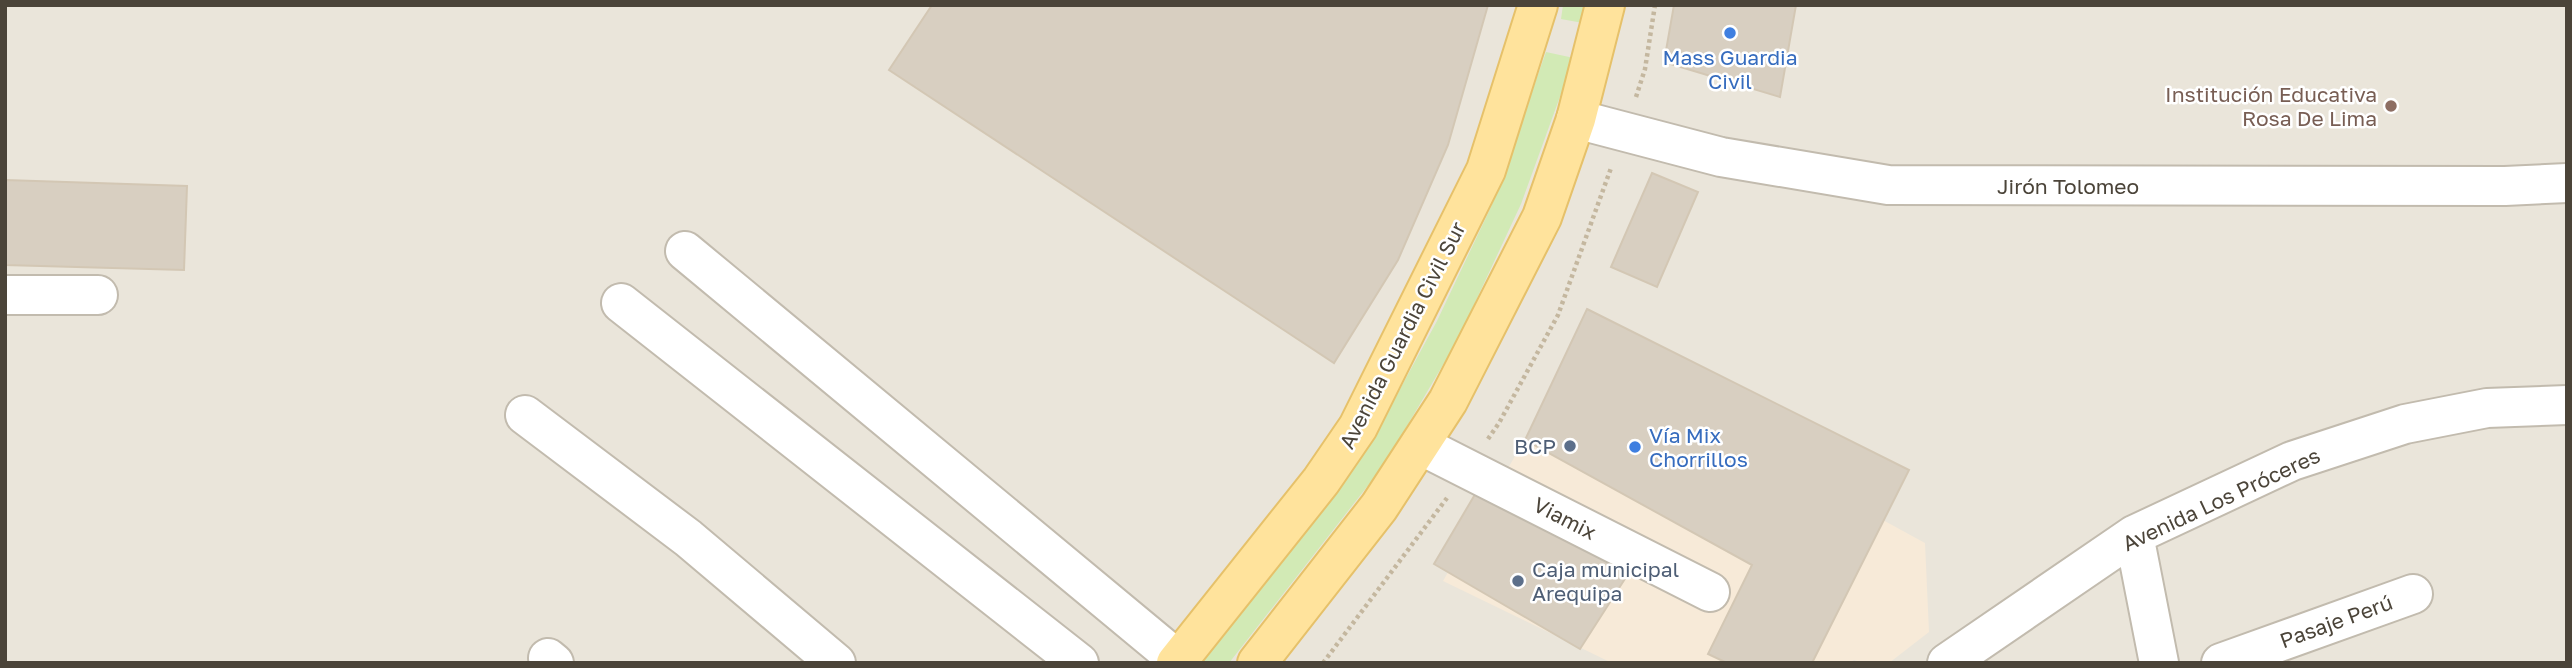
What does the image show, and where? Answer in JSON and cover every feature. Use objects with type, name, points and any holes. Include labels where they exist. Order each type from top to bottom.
[{"type":"main road","name":"Avenida Guardia Civil Sur","points":[[1177,662],[1321,481],[1358,428],[1486,170],[1538,5]]},
{"type":"main road","points":[[1256,663],[1379,507],[1448,401],[1542,217],[1576,119],[1605,5]]},
{"type":"street","name":"Jirón Tolomeo","points":[[1576,119],[1721,158],[1888,185],[2505,186],[2567,183]]},
{"type":"street","points":[[685,251],[1177,662]]},
{"type":"street","points":[[5,295],[98,295]]},
{"type":"street","points":[[621,303],[1079,663]]},
{"type":"street","name":"Avenida Los Próceres","points":[[1947,663],[2134,535],[2292,461],[2405,424],[2487,408],[2567,405]]},
{"type":"street","points":[[525,415],[688,538],[836,663]]},
{"type":"street","name":"Viamix","points":[[1420,445],[1710,592]]},
{"type":"street","points":[[2134,535],[2158,663]]},
{"type":"street","name":"Pasaje Perú","points":[[2221,663],[2413,594]]},
{"type":"shaded area","points":[[5,5],[2567,5],[2567,663],[5,663]]},
{"type":"shaded area","name":"Vía Mix Chorrillos","points":[[1575,352],[1925,543],[1929,632],[1889,663],[1862,663],[1854,660],[1850,663],[1612,663],[1443,581]]},
{"type":"green space","points":[[1563,5],[1586,5],[1583,23],[1561,19]]},
{"type":"green space","points":[[1546,52],[1574,58],[1521,204],[1457,341],[1384,465],[1229,663],[1196,663],[1368,448],[1437,321],[1491,207]]},
{"type":"building","points":[[932,5],[1488,5],[1448,145],[1398,260],[1334,363],[889,70]]},
{"type":"building","name":"Mass Guardia Civil","points":[[1674,5],[1796,5],[1780,97],[1664,62]]},
{"type":"building","points":[[1652,173],[1698,192],[1657,287],[1611,267]]},
{"type":"building","points":[[5,180],[187,186],[184,270],[5,265]]},
{"type":"building","points":[[1587,309],[1909,470],[1812,663],[1727,663],[1708,654],[1752,565],[1525,440]]},
{"type":"building","points":[[1477,491],[1630,571],[1580,649],[1434,564]]},
{"type":"place","name":"Mass Guardia Civil","points":[[1730,33]]},
{"type":"place","name":"Institución Educativa Rosa De Lima","points":[[2391,106]]},
{"type":"place","name":"BCP","points":[[1570,446]]},
{"type":"place","name":"Vía Mix Chorrillos","points":[[1635,447]]},
{"type":"place","name":"Caja municipal Arequipa","points":[[1518,581]]}]
